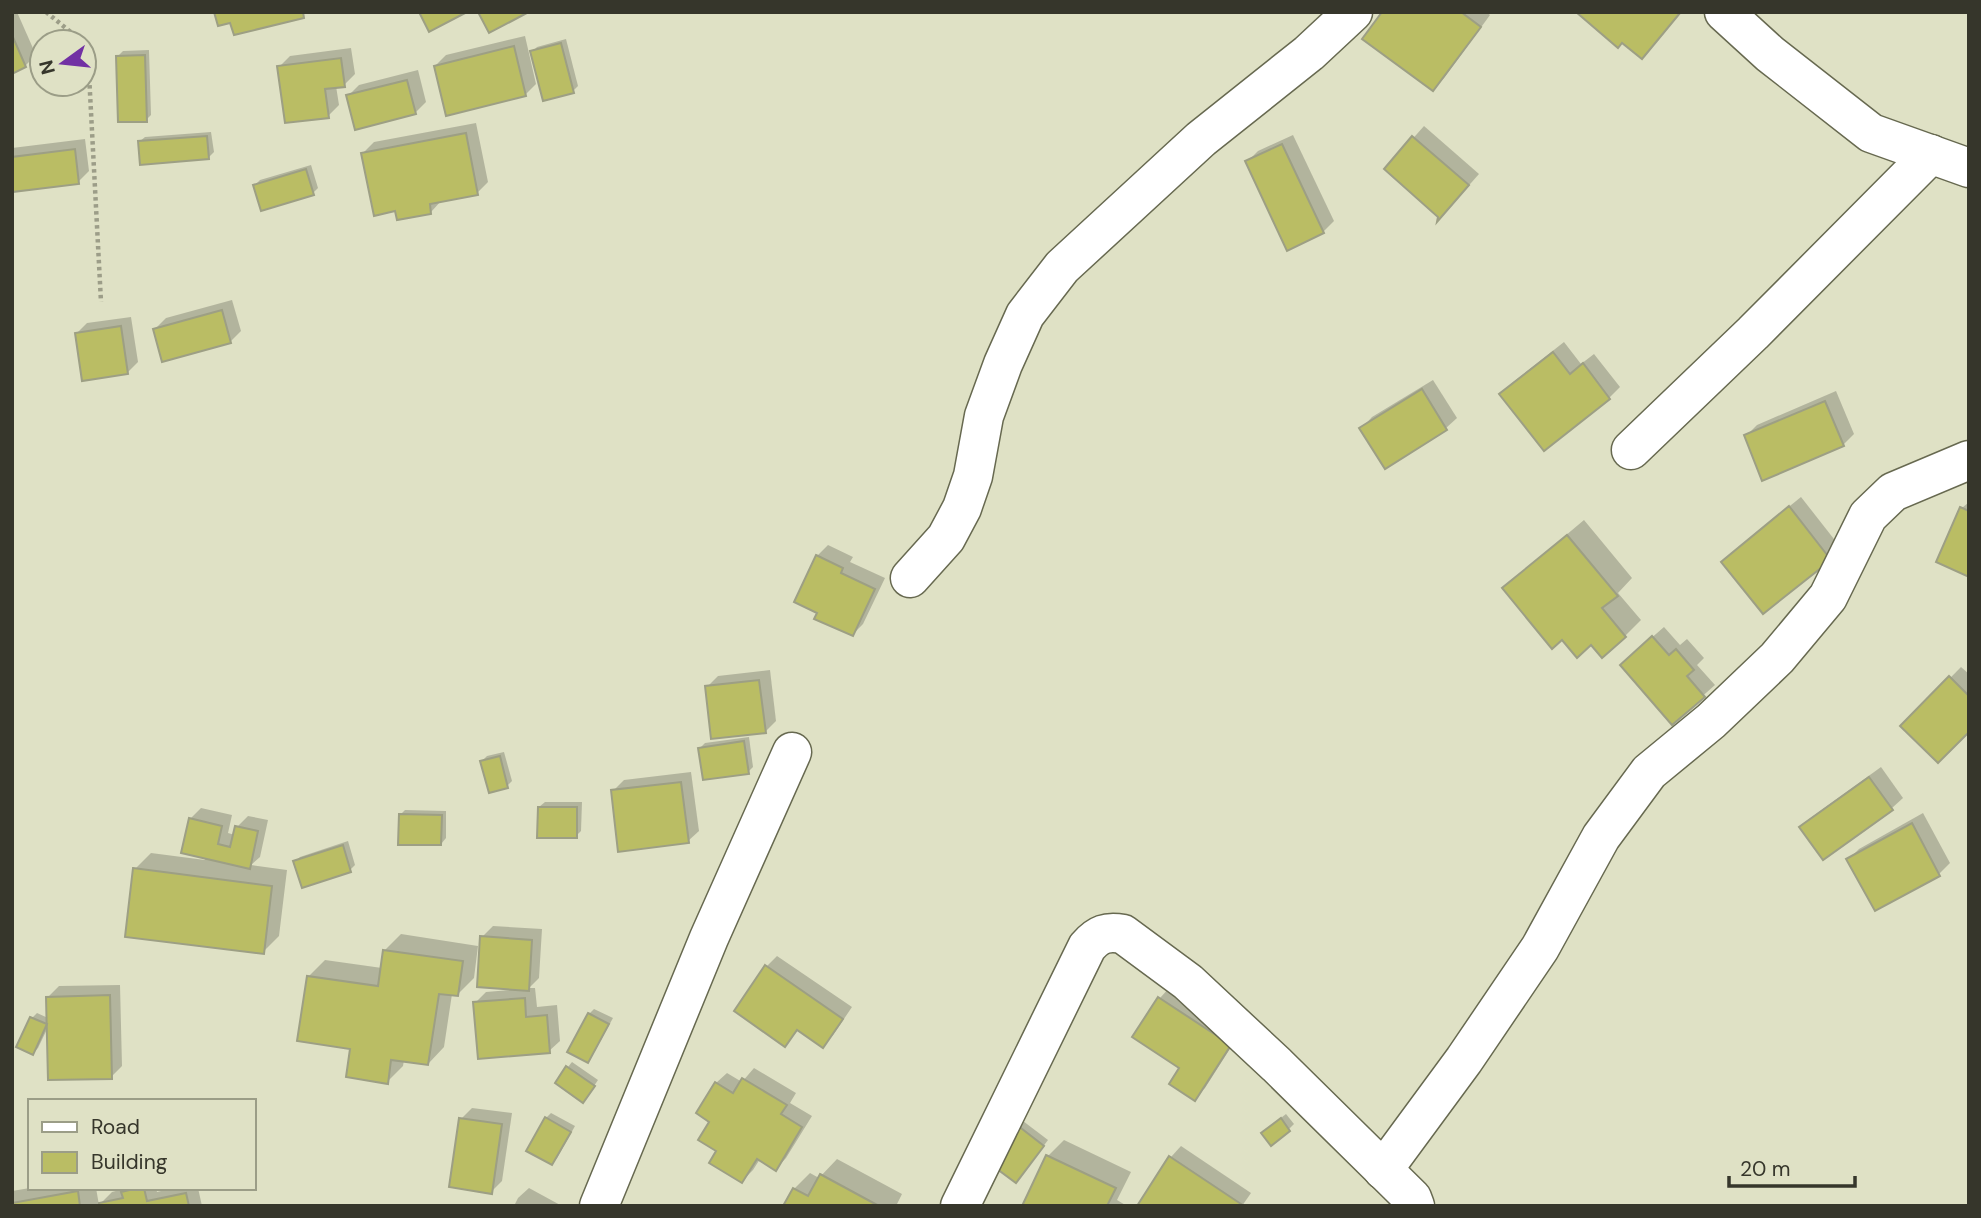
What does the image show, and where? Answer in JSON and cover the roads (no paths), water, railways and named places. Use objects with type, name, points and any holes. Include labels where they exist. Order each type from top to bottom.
[{"type":"street","points":[[910,578],[946,538],[962,508],[973,476],[984,416],[1003,364],[1025,316],[1062,267],[1201,139],[1309,53],[1353,12]]},
{"type":"street","points":[[1724,12],[1770,54],[1871,133],[1969,168]]},
{"type":"street","points":[[1631,450],[1753,333],[1930,154]]},
{"type":"street","points":[[1383,1170],[1464,1060],[1532,959],[1601,837],[1649,772],[1711,721],[1777,658],[1828,597],[1868,516],[1893,492],[1969,460]]},
{"type":"street","points":[[599,1206],[709,939],[792,752]]},
{"type":"street","points":[[960,1206],[1087,947],[1101,934],[1112,932],[1124,934],[1188,982],[1278,1065],[1412,1198],[1415,1206]]}]
